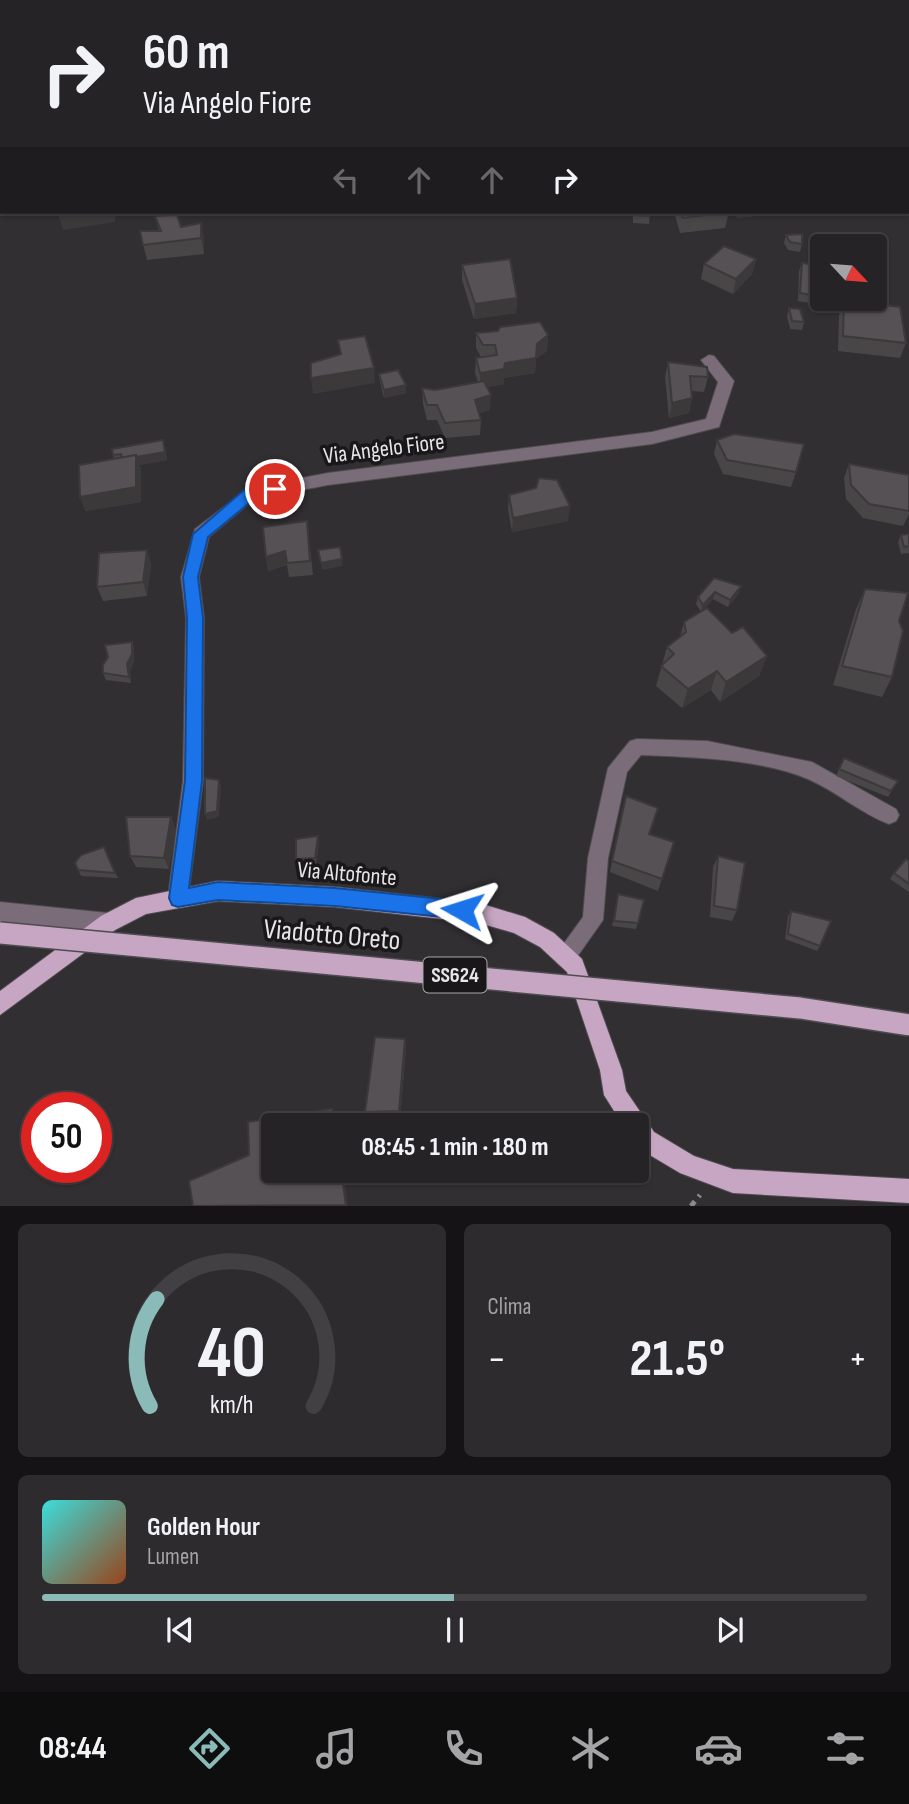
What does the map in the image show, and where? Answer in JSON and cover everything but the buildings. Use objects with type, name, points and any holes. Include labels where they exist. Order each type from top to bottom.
[{"type":"main road","name":"Via Altofonte","points":[[0,1004],[107,923],[143,905],[178,898],[229,892],[335,897],[479,913],[518,924],[547,940],[575,966],[611,1070],[615,1095],[627,1113]]},
{"type":"main road","name":"Viadotto Oreto","points":[[0,933],[800,1007],[909,1025]]},
{"type":"main road","name":"Via Altofonte","points":[[649,1142],[688,1165],[733,1181],[909,1191]]},
{"type":"street","name":"Via Angelo Fiore","points":[[178,898],[193,781],[195,618],[190,577],[201,534],[249,494],[328,479],[652,438],[713,423],[726,381],[709,360]]},
{"type":"street","points":[[565,957],[593,920],[598,858],[618,768],[637,747],[707,749],[812,771],[889,815]]},
{"type":"street","points":[[0,912],[107,923]]},
{"type":"route","points":[[275,489],[249,494],[201,534],[190,577],[195,618],[193,781],[178,898],[218,891],[335,897],[462,910]]}]
